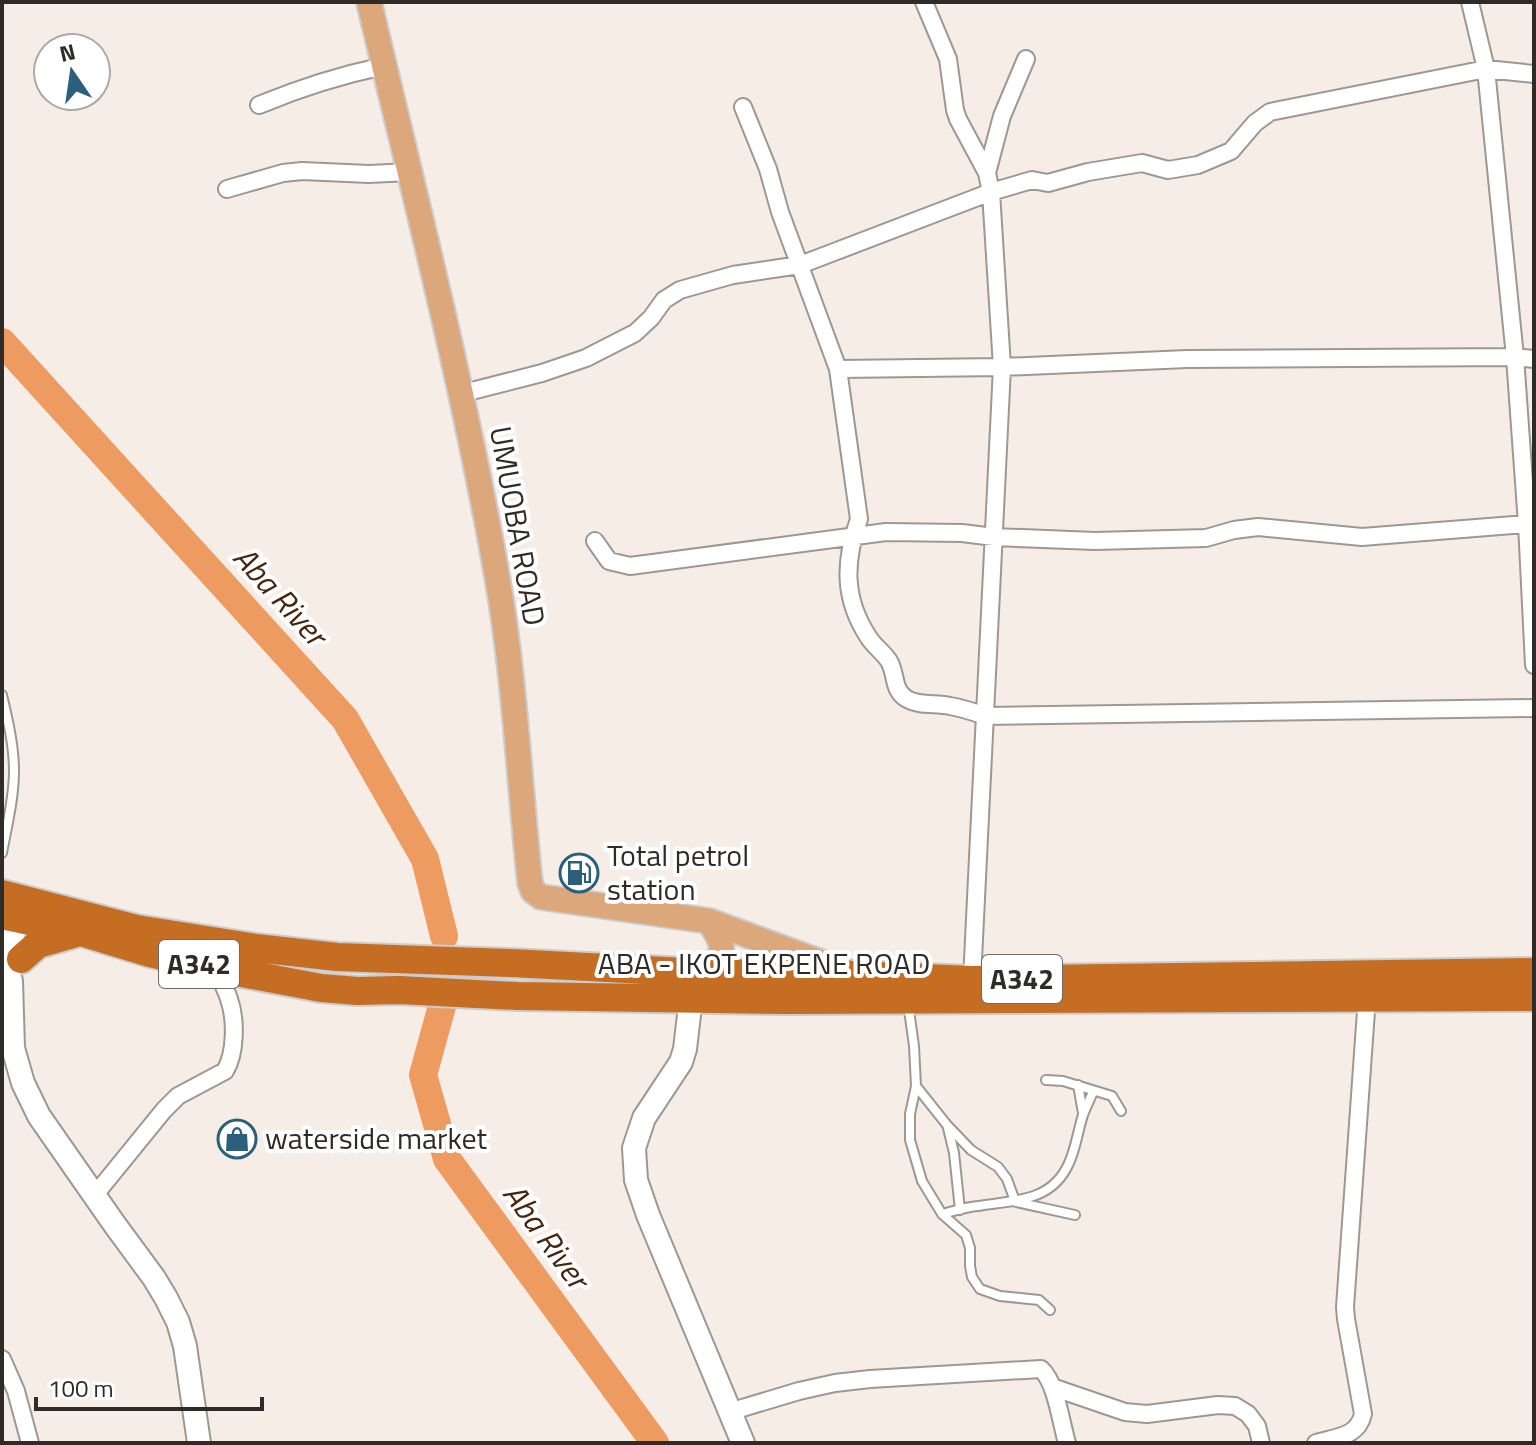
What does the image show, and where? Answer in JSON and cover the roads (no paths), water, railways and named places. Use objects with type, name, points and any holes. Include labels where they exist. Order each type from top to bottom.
[{"type":"highway","name":"ABA - IKOT EKPENE ROAD","points":[[18,909],[242,946],[337,957],[704,973],[972,980],[1534,972]]},
{"type":"highway","name":"ABA - IKOT EKPENE ROAD","points":[[18,909],[150,953],[321,988],[358,991],[787,1000],[1534,997]]},
{"type":"highway","points":[[16,970],[38,944],[81,932]]},
{"type":"main road","name":"UMUOBA ROAD","points":[[369,2],[460,394],[497,578],[533,891],[541,897],[709,921],[855,975]]},
{"type":"main road","points":[[704,973],[716,963],[723,948],[709,921]]},
{"type":"street","points":[[924,2],[948,59],[958,119],[987,173],[991,192],[1002,367],[972,980]]},
{"type":"street","points":[[1470,2],[1486,69],[1515,357],[1534,665]]},
{"type":"street","points":[[987,173],[1002,116],[1026,59]]},
{"type":"street","points":[[259,105],[296,89],[384,66]]},
{"type":"street","points":[[460,394],[586,358],[635,333],[664,300],[680,290],[733,275],[800,265],[991,192],[1032,180],[1048,183],[1088,172],[1142,163],[1168,170],[1187,167],[1231,151],[1255,123],[1270,112],[1486,69],[1534,74]]},
{"type":"street","points":[[743,107],[838,369],[859,519],[853,536],[849,596],[871,642],[888,660],[902,697],[912,702],[955,707],[985,716],[1534,708]]},
{"type":"street","points":[[227,189],[283,173],[302,171],[409,172]]},
{"type":"street","points":[[838,369],[1002,367],[1187,359],[1534,359]]},
{"type":"street","points":[[595,541],[609,561],[630,566],[886,532],[1095,541],[1206,538],[1258,527],[1362,537],[1527,524]]},
{"type":"street","points":[[18,909],[7,970],[16,970],[7,1032],[18,1067],[39,1116],[154,1278],[178,1322],[190,1375],[199,1443]]},
{"type":"street","points":[[94,1196],[178,1096],[225,1071],[229,1064],[233,1035],[232,1009],[215,968]]},
{"type":"street","points":[[1316,1443],[1353,1432],[1361,1423],[1363,1414],[1345,1307],[1367,997]]},
{"type":"street","points":[[691,998],[681,1062],[644,1118],[634,1148],[636,1180],[743,1443]]},
{"type":"street","points":[[2,1359],[16,1391],[30,1443]]},
{"type":"street","points":[[729,1412],[835,1383],[1041,1369],[1047,1374],[1052,1387],[1067,1443]]},
{"type":"street","points":[[1052,1387],[1125,1412],[1147,1414],[1218,1405],[1235,1406],[1248,1414],[1257,1426],[1261,1443]]},
{"type":"lane","points":[[2,695],[14,771],[2,853]]},
{"type":"lane","points":[[907,999],[916,1086],[910,1114],[910,1140],[922,1181],[942,1214],[966,1235],[972,1277],[980,1289],[1000,1296],[1039,1300],[1050,1310]]},
{"type":"lane","points":[[1046,1080],[1063,1081],[1112,1096],[1121,1111]]},
{"type":"lane","points":[[1078,1085],[1083,1114]]},
{"type":"lane","points":[[916,1086],[971,1150],[998,1167],[1007,1179],[1015,1201],[1075,1215]]},
{"type":"lane","points":[[942,1214],[1032,1197],[1051,1188],[1063,1176],[1093,1092]]},
{"type":"lane","points":[[947,1125],[954,1153],[960,1210]]},
{"type":"waterway","name":"Aba River","points":[[2,342],[345,719],[425,859],[444,936]]},
{"type":"waterway","name":"Aba River","points":[[442,1006],[423,1075],[447,1159],[655,1443]]},
{"type":"place","name":"Total petrol station","points":[[579,873]]},
{"type":"place","name":"waterside market","points":[[237,1139]]}]
